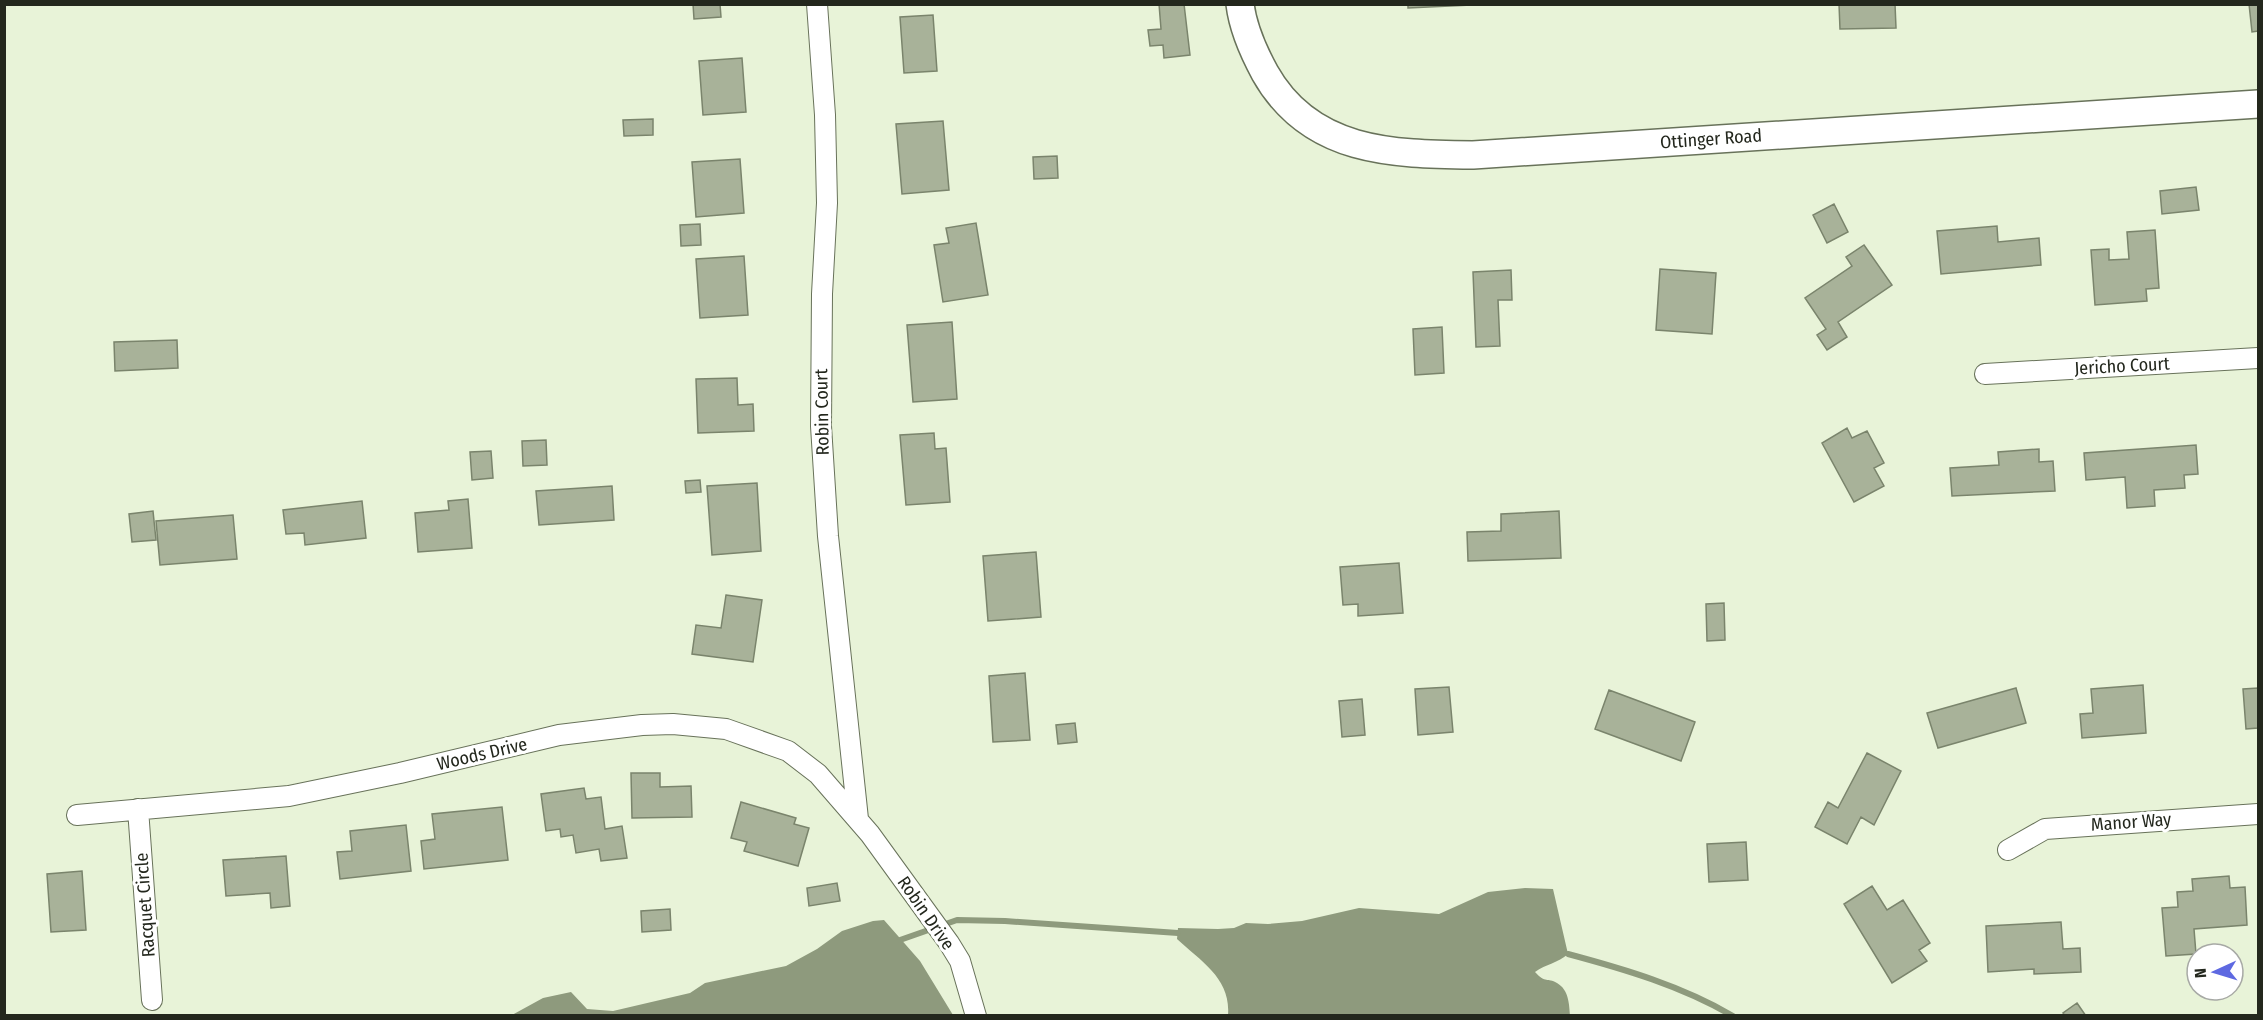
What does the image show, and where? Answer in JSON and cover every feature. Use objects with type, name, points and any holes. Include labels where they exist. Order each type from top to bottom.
[{"type":"street","name":"Robin Court","points":[[817,4],[825,115],[827,203],[822,294],[821,426],[830,547],[858,819]]},
{"type":"street","name":"Ottinger Road","points":[[1240,4],[1247,35],[1257,58],[1270,83],[1289,105],[1315,128],[1343,141],[1376,150],[1473,155],[2259,104]]},
{"type":"street","name":"Jericho Court","points":[[1985,374],[2259,358]]},
{"type":"street","name":"Woods Drive","points":[[76,815],[289,796],[400,773],[559,735],[633,726],[673,724],[726,729],[788,751],[818,774],[858,819]]},
{"type":"street","name":"Racquet Circle","points":[[138,809],[152,1000]]},
{"type":"street","name":"Manor Way","points":[[2008,850],[2045,829],[2259,814]]},
{"type":"street","name":"Robin Drive","points":[[858,819],[960,961],[976,1016]]},
{"type":"shaded area","points":[[1525,888],[1553,889],[1568,954],[1535,972],[1544,979],[1554,981],[1564,989],[1568,998],[1570,1015],[1228,1015],[1228,1002],[1220,981],[1177,939],[1178,928],[1218,929],[1234,928],[1246,923],[1302,921],[1359,908],[1439,914],[1488,892]]},
{"type":"shaded area","points":[[884,920],[920,961],[953,1015],[512,1015],[543,998],[571,992],[587,1009],[613,1011],[690,993],[705,983],[786,966],[817,949],[842,931],[873,921]]},
{"type":"building","points":[[693,4],[720,4],[721,17],[694,19]]},
{"type":"building","points":[[1159,4],[1184,4],[1190,55],[1164,58],[1163,45],[1150,46],[1148,30],[1161,29]]},
{"type":"building","points":[[1408,4],[1471,4],[1471,5],[1408,8]]},
{"type":"building","points":[[1839,4],[1895,4],[1896,28],[1840,29]]},
{"type":"building","points":[[2249,4],[2258,4],[2258,31],[2252,32]]},
{"type":"building","points":[[933,15],[937,71],[904,73],[900,17]]},
{"type":"building","points":[[742,58],[746,112],[703,115],[699,61]]},
{"type":"building","points":[[653,119],[653,135],[624,136],[623,120]]},
{"type":"building","points":[[943,121],[949,190],[902,194],[896,124]]},
{"type":"building","points":[[1057,156],[1058,178],[1034,179],[1033,157]]},
{"type":"building","points":[[740,159],[744,213],[696,217],[692,162]]},
{"type":"building","points":[[2196,187],[2199,210],[2162,214],[2160,191]]},
{"type":"building","points":[[1834,204],[1848,232],[1827,243],[1813,215]]},
{"type":"building","points":[[976,223],[988,295],[943,302],[934,245],[949,243],[946,228]]},
{"type":"building","points":[[700,224],[701,245],[681,246],[680,225]]},
{"type":"building","points":[[1997,226],[1998,242],[2039,238],[2041,265],[1941,274],[1937,231]]},
{"type":"building","points":[[2155,230],[2159,288],[2146,289],[2147,301],[2095,305],[2091,250],[2109,249],[2109,260],[2129,259],[2127,232]]},
{"type":"building","points":[[1864,245],[1892,285],[1838,322],[1847,337],[1827,350],[1817,335],[1826,329],[1805,298],[1852,266],[1846,257]]},
{"type":"building","points":[[744,256],[748,315],[700,318],[696,259]]},
{"type":"building","points":[[1660,269],[1716,273],[1712,334],[1656,330]]},
{"type":"building","points":[[1511,270],[1512,300],[1498,300],[1500,346],[1476,347],[1473,272]]},
{"type":"building","points":[[952,322],[957,399],[913,402],[907,325]]},
{"type":"building","points":[[1442,327],[1444,373],[1415,375],[1413,329]]},
{"type":"building","points":[[177,340],[178,368],[115,371],[114,342]]},
{"type":"building","points":[[737,378],[738,405],[753,404],[754,431],[698,433],[696,379]]},
{"type":"building","points":[[1847,428],[1852,438],[1867,431],[1884,463],[1874,468],[1884,486],[1854,502],[1822,443]]},
{"type":"building","points":[[934,433],[935,449],[946,448],[950,502],[906,505],[900,435]]},
{"type":"building","points":[[546,440],[547,465],[523,466],[522,441]]},
{"type":"building","points":[[2196,445],[2198,474],[2184,475],[2185,488],[2154,490],[2155,506],[2127,508],[2125,477],[2086,480],[2084,453]]},
{"type":"building","points":[[2039,449],[2039,462],[2053,461],[2055,491],[1952,496],[1950,468],[1999,465],[1998,452]]},
{"type":"building","points":[[491,451],[493,478],[472,480],[470,452]]},
{"type":"building","points":[[700,480],[701,492],[686,493],[685,481]]},
{"type":"building","points":[[757,483],[761,551],[712,555],[707,486]]},
{"type":"building","points":[[612,486],[614,520],[539,525],[536,491]]},
{"type":"building","points":[[468,499],[472,548],[418,552],[415,513],[449,510],[448,501]]},
{"type":"building","points":[[362,501],[366,538],[305,545],[304,533],[286,534],[283,510]]},
{"type":"building","points":[[153,511],[156,540],[132,542],[129,514]]},
{"type":"building","points":[[1559,511],[1561,558],[1468,561],[1467,532],[1501,531],[1501,514]]},
{"type":"building","points":[[233,515],[237,559],[160,565],[156,521]]},
{"type":"building","points":[[1036,552],[1041,617],[988,621],[983,556]]},
{"type":"building","points":[[1399,563],[1403,613],[1358,616],[1358,604],[1343,605],[1340,567]]},
{"type":"building","points":[[726,595],[762,600],[753,662],[692,654],[696,625],[721,628]]},
{"type":"building","points":[[1724,603],[1725,640],[1707,641],[1706,604]]},
{"type":"building","points":[[1025,673],[1030,740],[993,742],[989,676]]},
{"type":"building","points":[[2143,685],[2146,733],[2082,738],[2080,714],[2093,713],[2091,689]]},
{"type":"building","points":[[1449,687],[1453,732],[1418,735],[1415,689]]},
{"type":"building","points":[[2016,688],[2026,723],[1938,748],[1927,713]]},
{"type":"building","points":[[2258,688],[2258,728],[2246,729],[2243,689]]},
{"type":"building","points":[[1609,690],[1695,722],[1681,761],[1595,729]]},
{"type":"building","points":[[1362,699],[1365,735],[1342,737],[1339,701]]},
{"type":"building","points":[[1075,723],[1077,742],[1058,744],[1056,725]]},
{"type":"building","points":[[1867,753],[1901,771],[1874,825],[1861,817],[1847,844],[1815,827],[1828,802],[1838,808]]},
{"type":"building","points":[[631,773],[660,773],[660,787],[691,786],[692,817],[632,818]]},
{"type":"building","points":[[584,788],[586,799],[601,797],[605,829],[622,826],[627,858],[601,861],[599,849],[576,853],[573,835],[561,837],[560,829],[546,831],[541,794]]},
{"type":"building","points":[[741,802],[796,818],[794,824],[809,828],[798,866],[744,851],[747,842],[731,838]]},
{"type":"building","points":[[502,807],[508,860],[424,869],[421,841],[435,839],[432,814]]},
{"type":"building","points":[[406,825],[411,871],[340,879],[337,852],[352,851],[350,831]]},
{"type":"building","points":[[1746,842],[1748,880],[1709,882],[1707,844]]},
{"type":"building","points":[[286,856],[290,906],[271,908],[270,893],[226,896],[223,860]]},
{"type":"building","points":[[82,871],[86,930],[51,932],[47,874]]},
{"type":"building","points":[[2229,876],[2230,888],[2245,887],[2247,925],[2194,929],[2195,942],[2185,942],[2185,955],[2166,956],[2162,908],[2178,907],[2177,892],[2193,891],[2192,879]]},
{"type":"building","points":[[837,883],[840,901],[809,906],[807,888]]},
{"type":"building","points":[[1872,886],[1887,910],[1903,900],[1930,943],[1919,950],[1927,961],[1892,983],[1844,904]]},
{"type":"building","points":[[670,909],[671,930],[642,932],[641,911]]},
{"type":"building","points":[[2061,922],[2063,949],[2080,948],[2081,972],[2034,974],[2034,969],[1988,972],[1986,926]]},
{"type":"building","points":[[2077,1003],[2086,1016],[2065,1016],[2063,1013]]},
{"type":"waterway","points":[[900,940],[957,920],[1005,921],[1178,933]]},
{"type":"waterway","points":[[1568,954],[1673,987],[1733,1016]]}]
